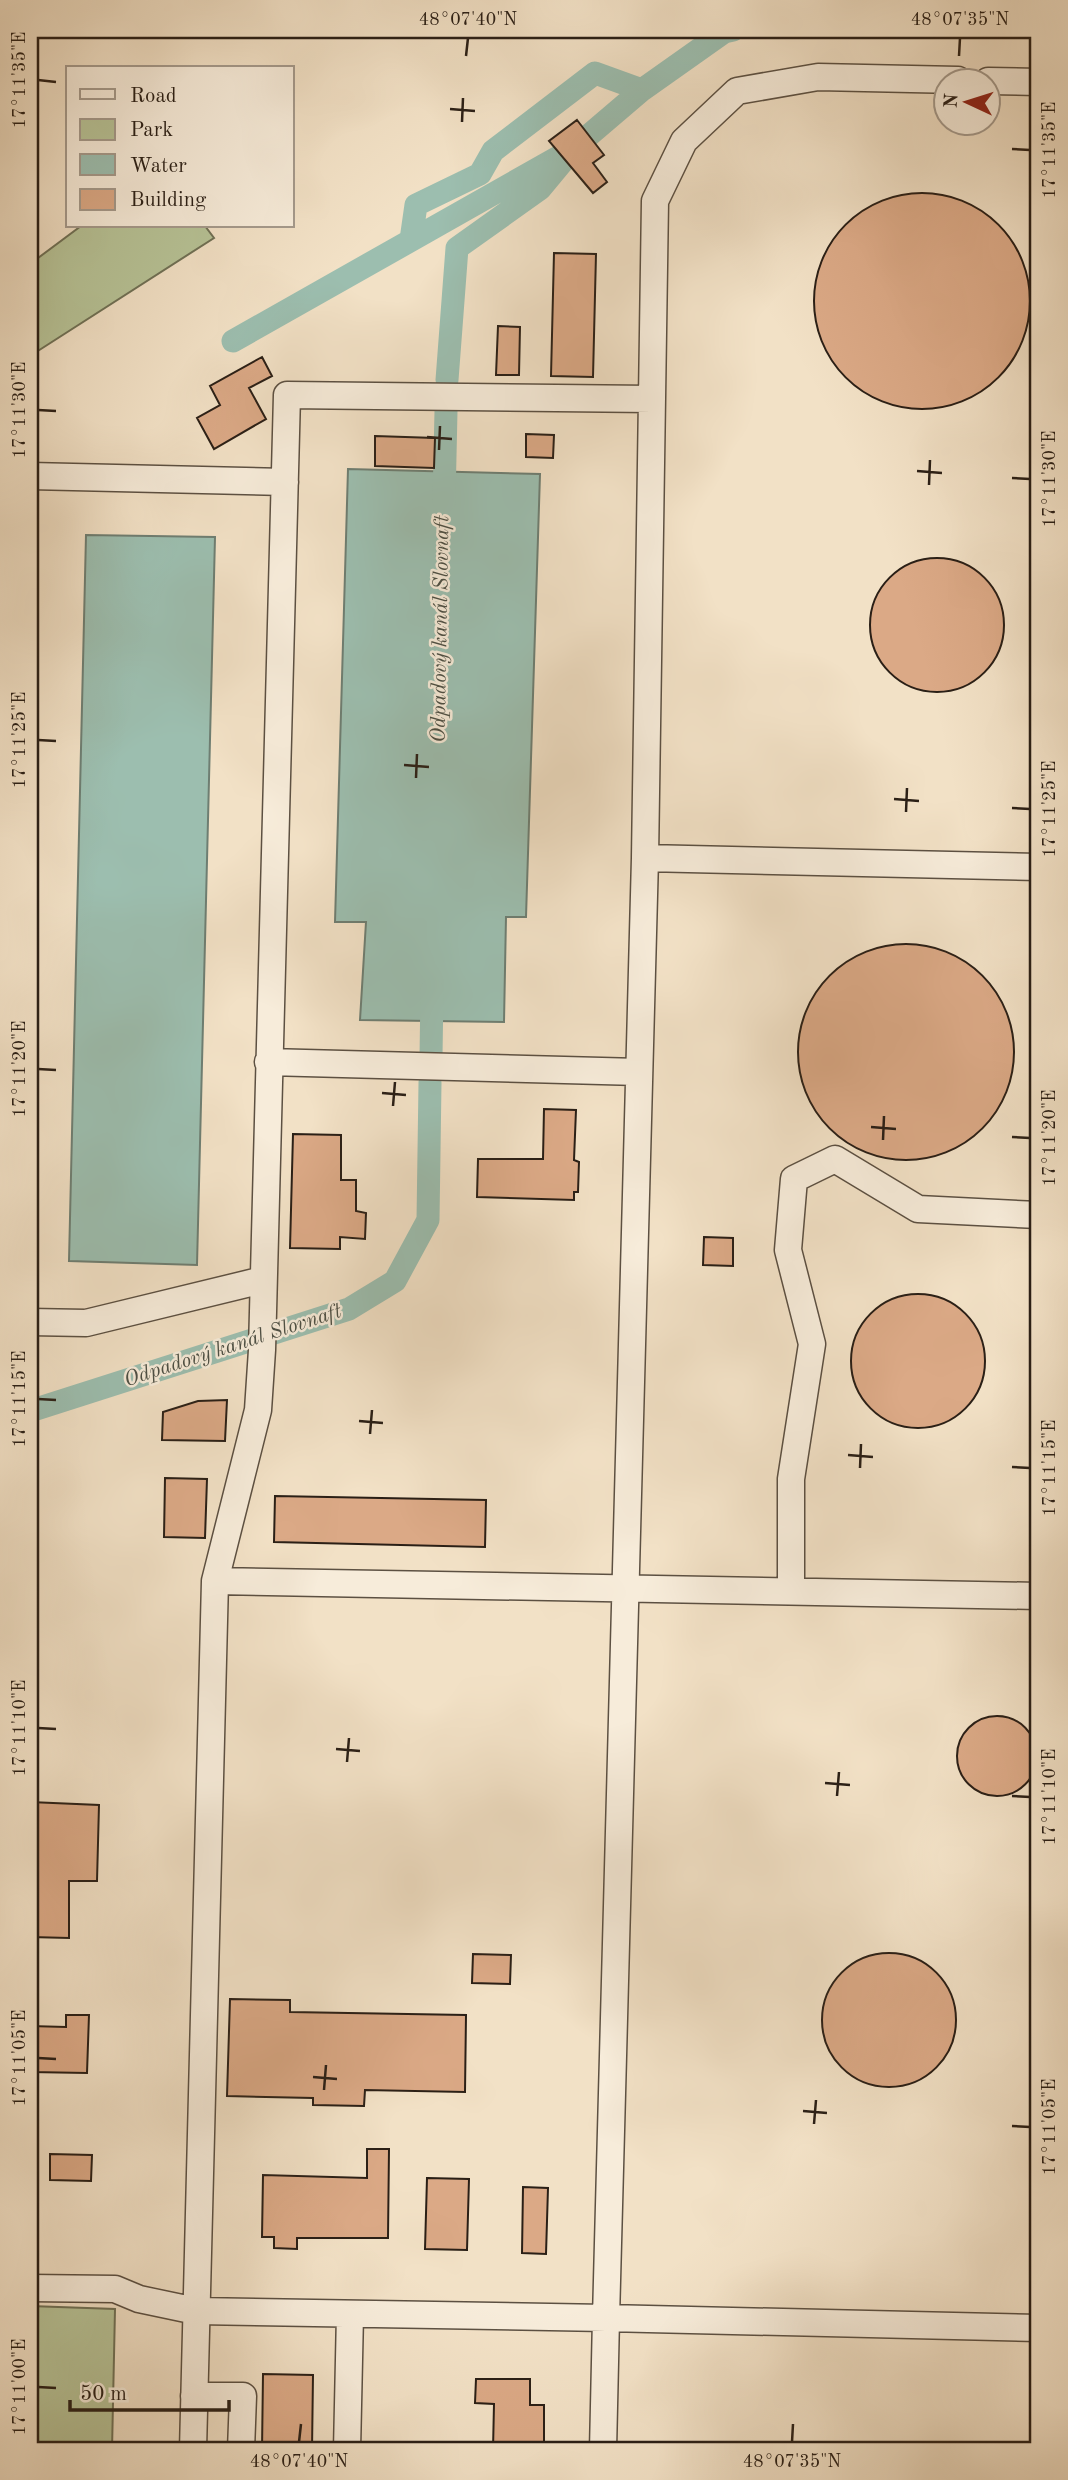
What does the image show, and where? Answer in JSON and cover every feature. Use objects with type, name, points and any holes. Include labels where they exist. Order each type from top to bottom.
[{"type":"lane","points":[[603,2450],[645,858],[655,201],[684,141],[737,91],[818,77],[932,79]]},
{"type":"lane","points":[[1002,81],[1038,82]]},
{"type":"lane","points":[[193,2450],[215,1581],[258,1410],[262,1350],[287,395],[652,399]]},
{"type":"lane","points":[[30,475],[285,482]]},
{"type":"lane","points":[[645,858],[1038,867]]},
{"type":"lane","points":[[268,1062],[639,1072]]},
{"type":"lane","points":[[791,1590],[791,1479],[812,1344],[788,1250],[794,1179],[835,1159],[918,1209],[1038,1215]]},
{"type":"lane","points":[[30,1322],[86,1323],[263,1280]]},
{"type":"lane","points":[[215,1581],[626,1586],[1038,1596]]},
{"type":"lane","points":[[30,2288],[116,2289],[139,2299],[196,2311],[1038,2328]]},
{"type":"lane","points":[[347,2450],[351,2314]]},
{"type":"lane","points":[[194,2396],[243,2396],[241,2450]]},
{"type":"green space","points":[[78,228],[206,228],[214,238],[30,356],[30,264]]},
{"type":"green space","points":[[30,2306],[115,2309],[112,2450],[30,2450]]},
{"type":"water","points":[[348,469],[540,474],[526,917],[506,917],[504,1022],[360,1020],[366,922],[335,922]]},
{"type":"water","points":[[86,535],[215,537],[197,1265],[69,1261]]},
{"type":"building","points":[[577,120],[604,155],[593,163],[607,182],[593,193],[549,141]]},
{"type":"building","points":[[922,193],[963,201],[982,211],[998,225],[1012,241],[1022,260],[1030,301],[1022,342],[1012,361],[998,377],[982,391],[963,401],[922,409],[881,401],[862,391],[846,377],[832,361],[822,342],[814,301],[822,260],[832,241],[846,225],[862,211],[881,201]]},
{"type":"building","points":[[554,253],[596,254],[593,377],[551,376]]},
{"type":"building","points":[[498,326],[520,327],[519,375],[496,375]]},
{"type":"building","points":[[262,357],[272,376],[249,388],[266,419],[214,449],[197,418],[220,405],[210,386]]},
{"type":"building","points":[[526,434],[554,435],[553,458],[526,457]]},
{"type":"building","points":[[375,436],[435,438],[434,468],[375,466]]},
{"type":"building","points":[[937,558],[963,563],[984,578],[999,599],[1004,625],[999,651],[984,672],[963,687],[937,692],[911,687],[890,672],[875,651],[870,625],[875,599],[890,578],[911,563]]},
{"type":"building","points":[[906,944],[947,952],[966,962],[982,976],[996,992],[1006,1011],[1014,1052],[1006,1093],[996,1112],[982,1128],[966,1142],[947,1152],[906,1160],[865,1152],[846,1142],[830,1128],[816,1112],[806,1093],[798,1052],[806,1011],[816,992],[830,976],[846,962],[865,952]]},
{"type":"building","points":[[544,1109],[576,1110],[574,1160],[579,1162],[578,1192],[574,1192],[574,1200],[477,1197],[478,1159],[543,1159]]},
{"type":"building","points":[[293,1134],[341,1135],[341,1180],[356,1180],[356,1211],[366,1213],[365,1239],[340,1237],[340,1249],[290,1248]]},
{"type":"building","points":[[704,1237],[733,1238],[733,1266],[703,1265]]},
{"type":"building","points":[[918,1294],[944,1299],[965,1314],[980,1335],[985,1361],[980,1387],[965,1408],[944,1423],[918,1428],[892,1423],[871,1408],[856,1387],[851,1361],[856,1335],[871,1314],[892,1299]]},
{"type":"building","points":[[227,1400],[225,1441],[162,1440],[163,1412],[198,1401]]},
{"type":"building","points":[[165,1478],[207,1479],[205,1538],[164,1537]]},
{"type":"building","points":[[275,1496],[486,1500],[485,1547],[274,1542]]},
{"type":"building","points":[[989,1716],[1005,1716],[1026,1727],[1037,1748],[1037,1764],[1026,1785],[1005,1796],[989,1796],[975,1790],[963,1778],[957,1764],[957,1748],[963,1734],[975,1722]]},
{"type":"building","points":[[30,1802],[99,1805],[97,1881],[69,1881],[69,1938],[30,1937]]},
{"type":"building","points":[[889,1953],[915,1958],[936,1973],[951,1994],[956,2020],[951,2046],[936,2067],[915,2082],[889,2087],[863,2082],[842,2067],[827,2046],[822,2020],[827,1994],[842,1973],[863,1958]]},
{"type":"building","points":[[473,1954],[511,1955],[510,1984],[472,1983]]},
{"type":"building","points":[[230,1999],[290,2000],[290,2012],[466,2015],[465,2092],[365,2090],[364,2106],[313,2105],[313,2098],[227,2096]]},
{"type":"building","points":[[66,2015],[89,2015],[87,2073],[30,2072],[30,2026],[66,2027]]},
{"type":"building","points":[[367,2149],[389,2149],[388,2238],[297,2238],[297,2249],[274,2248],[274,2237],[262,2237],[263,2175],[367,2178]]},
{"type":"building","points":[[50,2154],[92,2155],[91,2181],[50,2180]]},
{"type":"building","points":[[427,2178],[469,2179],[467,2250],[425,2249]]},
{"type":"building","points":[[523,2187],[548,2188],[546,2254],[522,2253]]},
{"type":"building","points":[[263,2374],[313,2375],[312,2450],[262,2450]]},
{"type":"building","points":[[476,2379],[530,2379],[530,2405],[544,2405],[544,2450],[493,2450],[494,2404],[475,2403]]},
{"type":"waterway","name":"Odpadový kanál Slovnaft","points":[[447,380],[457,248],[540,189],[574,148],[642,90],[724,32],[733,30]]},
{"type":"waterway","points":[[411,240],[416,205],[480,174],[493,151],[595,73],[642,90]]},
{"type":"waterway","points":[[233,341],[562,155]]},
{"type":"waterway","name":"Odpadový kanál Slovnaft","points":[[444,501],[446,411]]},
{"type":"waterway","name":"Odpadový kanál Slovnaft","points":[[431,1057],[432,990]]},
{"type":"waterway","name":"Odpadový kanál Slovnaft","points":[[30,1411],[349,1309],[395,1281],[428,1220],[430,1083]]}]
